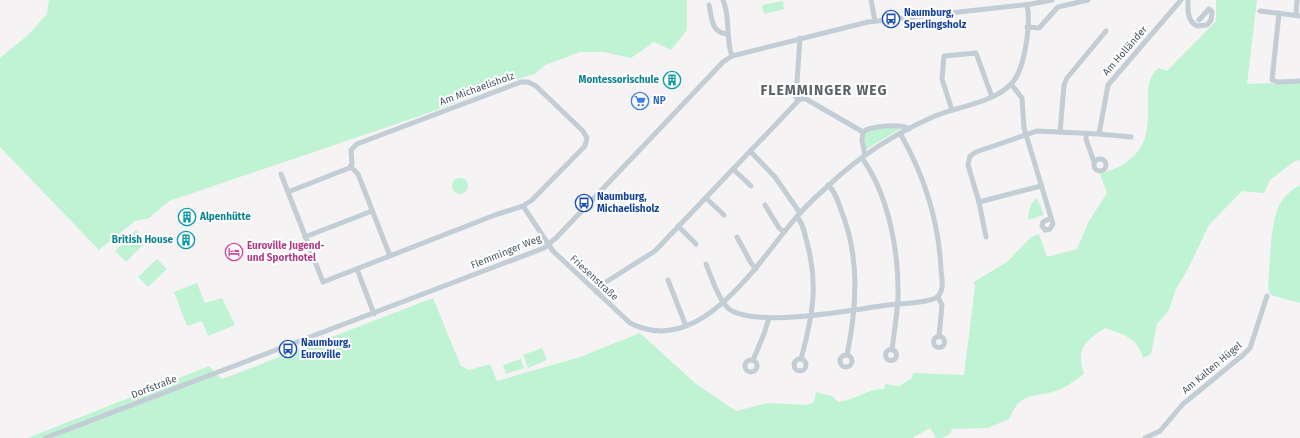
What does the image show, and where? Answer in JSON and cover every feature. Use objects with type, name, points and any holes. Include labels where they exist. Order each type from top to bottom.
[{"type":"street","points":[[723,0],[728,14],[727,34],[732,56]]},
{"type":"street","points":[[871,0],[875,21]]},
{"type":"street","name":"Flemminger Weg","points":[[269,353],[535,252],[548,245],[723,62],[732,56],[800,38],[875,21],[1017,3],[1027,5],[1052,0]]},
{"type":"street","points":[[1027,27],[1039,28],[1058,7],[1088,0]]},
{"type":"street","name":"Am Holländer","points":[[1099,134],[1108,85],[1181,0]]},
{"type":"street","points":[[1188,0],[1190,21],[1196,26],[1207,25],[1211,20],[1212,12],[1209,9],[1199,20]]},
{"type":"street","points":[[1260,11],[1298,15],[1298,0]]},
{"type":"street","points":[[709,5],[715,28],[718,32],[727,34]]},
{"type":"street","points":[[668,280],[686,326],[705,316],[723,302],[756,269],[798,215],[828,185],[864,157],[900,133],[952,110],[992,97],[1011,84],[1023,65],[1027,27],[1027,5]]},
{"type":"street","points":[[1279,13],[1272,80],[1278,82],[1300,81]]},
{"type":"street","points":[[1060,132],[1064,85],[1067,78],[1106,31]]},
{"type":"street","points":[[798,100],[796,97],[800,38]]},
{"type":"street","points":[[952,110],[942,79],[944,56],[976,53],[992,97]]},
{"type":"street","name":"Am Michaelisholz","points":[[281,174],[323,282],[501,213],[523,206],[537,195],[579,151],[587,142],[587,138],[583,131],[539,88],[528,82],[514,84],[356,144],[351,152],[351,167]]},
{"type":"street","points":[[1011,84],[1022,98],[1025,134],[1051,218]]},
{"type":"street","points":[[596,292],[609,280],[650,255],[798,100],[806,99],[863,132]]},
{"type":"street","points":[[863,132],[871,128],[904,126],[909,129]]},
{"type":"street","points":[[986,237],[979,202],[968,165],[970,156],[976,152],[1037,131],[1131,137]]},
{"type":"street","points":[[863,132],[862,142],[864,157],[881,196],[891,230],[897,270],[898,304],[892,350]]},
{"type":"street","points":[[706,264],[723,302],[731,310],[768,318],[813,315],[932,300],[938,297],[942,290],[942,273],[939,245],[933,215],[920,174],[900,133]]},
{"type":"street","points":[[1086,134],[1086,140],[1094,162]]},
{"type":"street","points":[[750,151],[775,177],[798,215],[812,262],[814,285],[813,315],[801,359]]},
{"type":"street","points":[[288,192],[351,167],[358,174],[390,256]]},
{"type":"street","points":[[733,169],[751,186]]},
{"type":"street","points":[[828,185],[843,215],[851,244],[855,272],[855,309],[848,355]]},
{"type":"street","points":[[979,202],[1041,186]]},
{"type":"street","points":[[706,198],[724,216]]},
{"type":"street","points":[[765,205],[779,228],[784,232]]},
{"type":"street","points":[[523,206],[548,245]]},
{"type":"street","points":[[305,236],[372,211]]},
{"type":"street","points":[[678,226],[696,244]]},
{"type":"street","points":[[737,237],[751,263],[756,269]]},
{"type":"street","name":"Friesenstraße","points":[[548,245],[557,256],[630,323],[644,329],[658,332],[686,326]]},
{"type":"street","points":[[357,269],[374,314]]},
{"type":"street","name":"Am Kalten Hügel","points":[[1145,438],[1160,431],[1183,404],[1246,352],[1253,339],[1267,296]]},
{"type":"street","points":[[938,297],[942,305],[939,336]]},
{"type":"street","points":[[753,360],[764,334],[768,318]]},
{"type":"street","name":"Dorfstraße","points":[[45,438],[269,353]]},
{"type":"green space","points":[[49,0],[687,0],[687,30],[671,50],[654,42],[631,58],[604,52],[580,52],[545,65],[535,74],[417,117],[169,201],[149,218],[135,221],[99,250],[0,147],[0,58],[28,35],[47,14]]},
{"type":"green space","points":[[1216,0],[1257,0],[1247,84],[1300,82],[1300,160],[1295,161],[1270,180],[1264,193],[1242,191],[1209,225],[1188,269],[1176,289],[1169,310],[1157,324],[1151,354],[1143,358],[1141,351],[1134,341],[1124,335],[1105,328],[1092,337],[1084,347],[1081,359],[1084,374],[1061,389],[1026,398],[1017,405],[1009,419],[988,428],[952,429],[950,434],[942,438],[936,438],[930,428],[912,438],[28,438],[209,366],[222,379],[433,298],[461,366],[469,370],[490,364],[497,381],[580,357],[640,333],[696,384],[736,411],[768,403],[806,405],[814,402],[816,392],[832,396],[838,402],[844,401],[873,390],[884,389],[885,384],[899,386],[912,378],[913,373],[964,375],[975,287],[974,282],[1008,261],[1030,238],[1039,234],[1047,257],[1077,249],[1089,221],[1107,193],[1100,174],[1125,163],[1137,152],[1144,139],[1147,126],[1149,87],[1152,76],[1159,68],[1167,71],[1216,21]]},
{"type":"green space","points":[[783,1],[784,9],[764,14],[762,5]]},
{"type":"green space","points":[[900,127],[900,129],[865,150],[864,133],[867,130]]},
{"type":"green space","points":[[460,178],[467,183],[468,186],[463,193],[460,194],[453,189],[452,186],[457,179]]},
{"type":"green space","points":[[1300,185],[1300,303],[1271,295],[1268,286],[1270,255],[1277,210],[1285,197]]},
{"type":"green space","points":[[1037,198],[1044,215],[1028,220],[1031,205]]},
{"type":"green space","points":[[136,230],[147,241],[126,262],[115,251]]},
{"type":"green space","points":[[157,259],[167,269],[148,287],[138,277]]},
{"type":"green space","points":[[197,283],[205,303],[222,298],[235,325],[208,336],[202,321],[187,326],[174,292]]},
{"type":"green space","points":[[542,348],[547,360],[528,368],[523,355]]},
{"type":"green space","points":[[521,359],[524,368],[506,374],[503,365]]},
{"type":"place","name":"Naumburg, Sperlingsholz","points":[[891,19]]},
{"type":"place","name":"Montessorischule","points":[[672,80]]},
{"type":"place","name":"NP","points":[[640,101]]},
{"type":"place","name":"Naumburg, Michaelisholz","points":[[584,203]]},
{"type":"place","name":"Alpenhütte","points":[[187,217]]},
{"type":"place","name":"British House","points":[[186,240]]},
{"type":"place","name":"Euroville Jugend- und Sporthotel","points":[[234,252]]},
{"type":"place","name":"Naumburg, Euroville","points":[[288,349]]},
{"type":"district","name":"FLEMMINGER WEG","points":[[824,90]]}]
